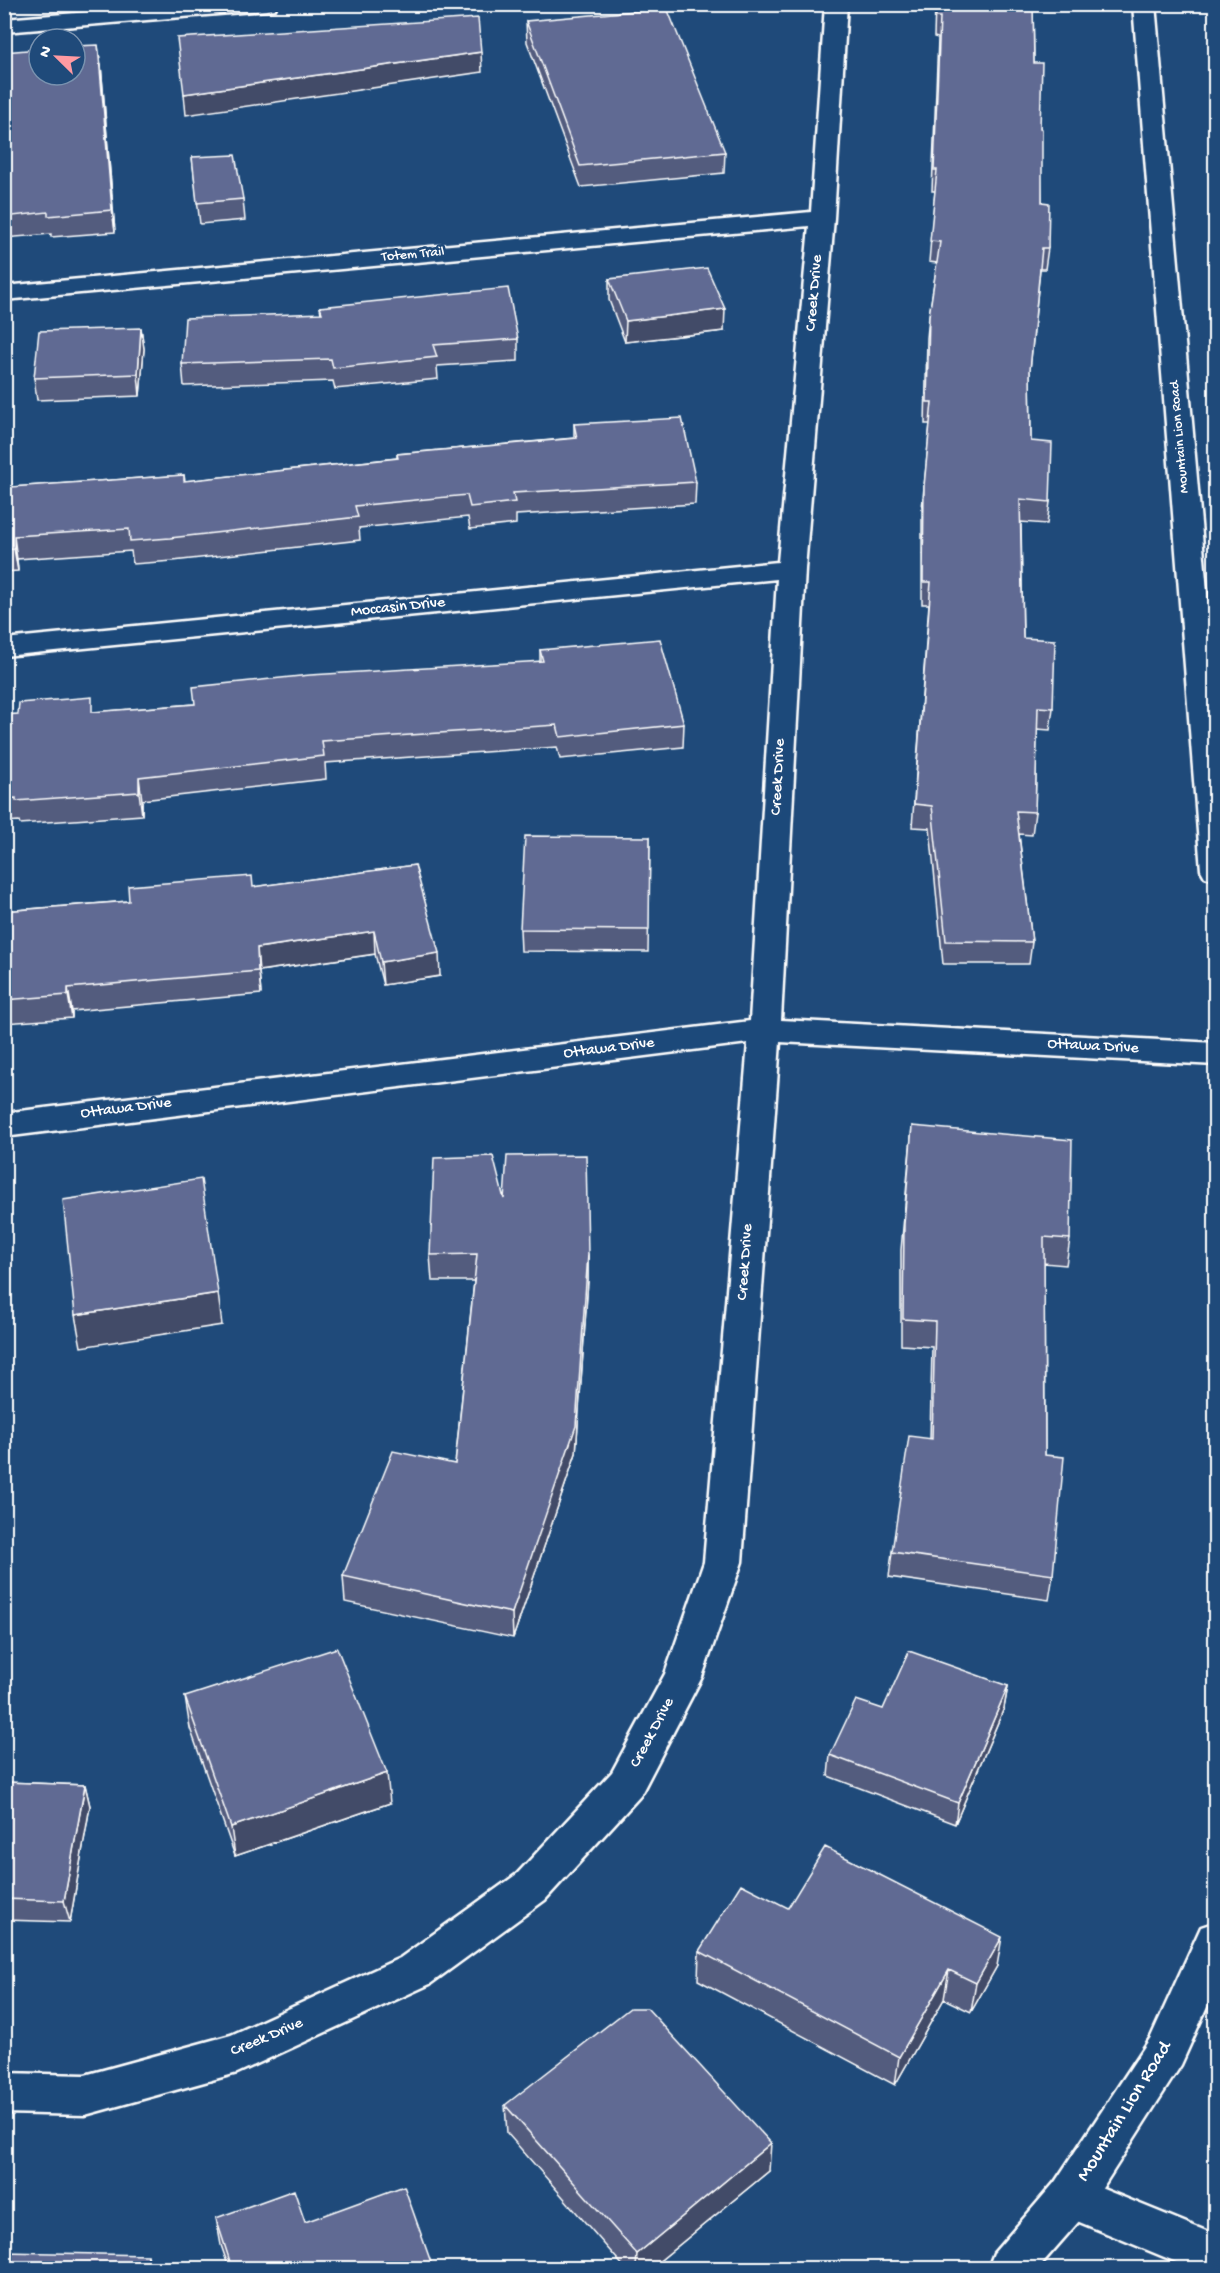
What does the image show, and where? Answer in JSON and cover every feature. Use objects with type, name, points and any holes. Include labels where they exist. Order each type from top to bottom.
[{"type":"street","points":[[4,26],[267,4]]},
{"type":"street","name":"Creek Drive","points":[[4,2093],[85,2095],[237,2053],[415,1971],[531,1887],[626,1785],[683,1677],[723,1562],[765,1030],[791,568],[822,218],[837,4]]},
{"type":"street","name":"Mountain Lion Road","points":[[1144,4],[1215,870]]},
{"type":"street","name":"Totem Trail","points":[[4,293],[822,218]]},
{"type":"street","name":"Moccasin Drive","points":[[4,648],[791,568]]},
{"type":"street","name":"Ottawa Drive","points":[[4,1125],[765,1030],[1215,1054]]},
{"type":"street","name":"Mountain Lion Road","points":[[1010,2268],[1071,2197],[1166,2051],[1215,1940]]},
{"type":"street","points":[[1071,2197],[1215,2257]]},
{"type":"building","points":[[936,4],[1033,4],[1034,63],[1042,63],[1040,128],[1042,129],[1042,202],[1049,203],[1048,248],[1042,248],[1030,370],[1031,441],[1052,443],[1050,502],[1020,499],[1023,638],[1055,640],[1053,708],[1038,707],[1035,812],[1016,811],[1032,942],[946,941],[932,806],[914,804],[931,582],[923,582],[924,486],[932,402],[927,402],[929,316],[940,242],[930,241],[937,170],[934,170],[940,17],[936,17]]},
{"type":"building","points":[[667,8],[725,152],[580,166],[526,21]]},
{"type":"building","points":[[478,18],[481,52],[184,94],[177,38]]},
{"type":"building","points":[[87,45],[98,45],[112,210],[48,216],[48,212],[4,217],[4,52],[27,50],[27,87],[87,87]]},
{"type":"building","points":[[235,155],[243,199],[197,203],[192,157]]},
{"type":"building","points":[[707,268],[725,309],[626,321],[609,279]]},
{"type":"building","points":[[508,288],[518,339],[433,345],[437,357],[333,368],[331,359],[182,364],[185,318],[322,313],[320,307]]},
{"type":"building","points":[[141,328],[138,374],[34,378],[39,331]]},
{"type":"building","points":[[682,418],[696,482],[513,493],[515,502],[470,507],[467,495],[355,506],[358,517],[170,538],[130,541],[129,529],[14,536],[14,549],[4,550],[4,482],[11,481],[11,487],[184,475],[184,481],[398,458],[397,454],[577,438],[574,424]]},
{"type":"building","points":[[660,639],[684,724],[560,737],[557,725],[322,741],[324,756],[139,777],[139,792],[16,801],[16,798],[4,799],[4,715],[18,714],[19,703],[92,697],[92,712],[195,704],[193,687],[310,675],[543,661],[540,650]]},
{"type":"building","points":[[525,836],[650,837],[649,930],[520,929]]},
{"type":"building","points":[[415,865],[439,953],[381,962],[374,931],[257,948],[258,971],[68,988],[68,995],[4,1000],[4,911],[129,901],[128,886],[252,876],[253,887]]},
{"type":"building","points":[[912,1126],[1072,1140],[1070,1239],[1044,1237],[1045,1455],[1064,1457],[1053,1575],[892,1552],[909,1436],[932,1439],[935,1321],[903,1319],[904,1224]]},
{"type":"building","points":[[586,1155],[588,1254],[576,1426],[512,1613],[343,1576],[393,1451],[455,1464],[477,1254],[430,1255],[434,1158],[493,1156],[504,1199],[507,1156]]},
{"type":"building","points":[[201,1179],[218,1293],[75,1315],[63,1200]]},
{"type":"building","points":[[337,1648],[387,1773],[231,1827],[185,1697]]},
{"type":"building","points":[[909,1651],[1008,1686],[958,1803],[830,1755],[856,1700],[883,1709]]},
{"type":"building","points":[[4,1782],[85,1785],[64,1901],[4,1899]]},
{"type":"building","points":[[825,1847],[1002,1937],[976,1983],[949,1970],[899,2057],[699,1951],[741,1884],[788,1908]]},
{"type":"building","points":[[630,2008],[647,2008],[771,2143],[637,2254],[505,2105]]},
{"type":"building","points":[[404,2186],[433,2268],[232,2268],[216,2218],[294,2190],[305,2222]]},
{"type":"building","points":[[4,2252],[148,2255],[146,2268],[4,2268]]}]
